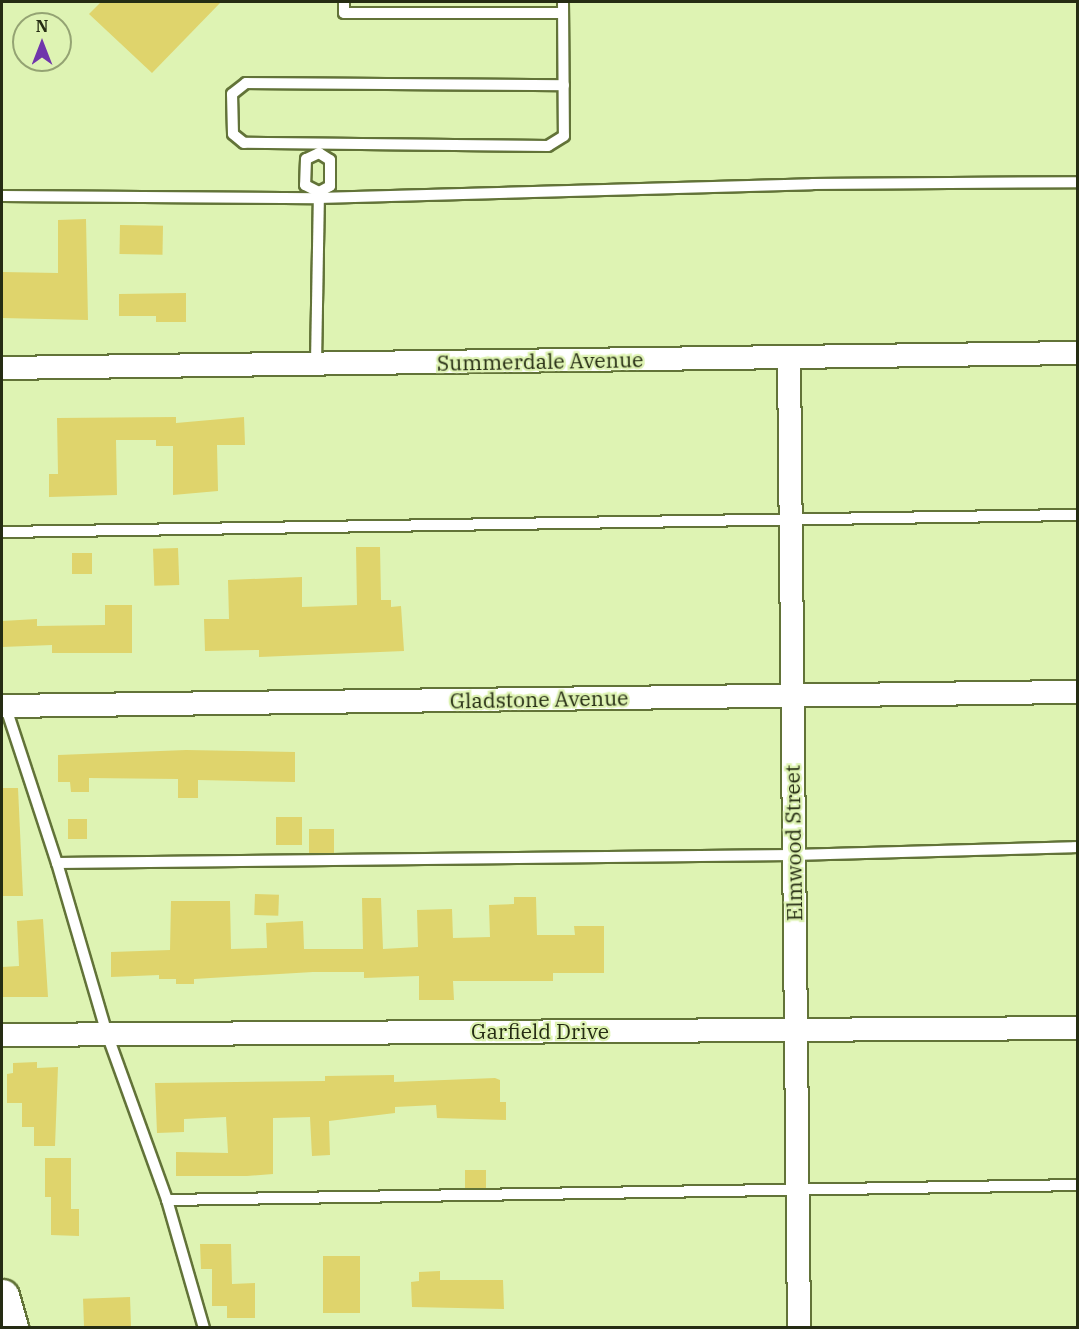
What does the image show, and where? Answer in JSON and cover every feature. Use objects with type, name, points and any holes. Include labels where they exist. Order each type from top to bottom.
[{"type":"main road","points":[[2,1296],[11,1328]]},
{"type":"street","name":"Summerdale Avenue","points":[[2,368],[1077,353]]},
{"type":"street","name":"Elmwood Street","points":[[789,358],[793,519],[791,695],[800,1328]]},
{"type":"street","name":"Gladstone Avenue","points":[[3,702],[1077,692]]},
{"type":"street","name":"Garfield Drive","points":[[2,1035],[1077,1028]]},
{"type":"lane","points":[[344,2],[344,14],[563,7],[564,85],[564,136],[548,146],[319,148],[244,143],[233,134],[232,94],[246,83],[564,85]]},
{"type":"lane","points":[[318,195],[330,186],[330,160],[319,148]]},
{"type":"lane","points":[[318,195],[305,185],[306,159],[319,148]]},
{"type":"lane","points":[[2,196],[318,195],[800,184],[1077,182]]},
{"type":"lane","points":[[316,363],[318,195]]},
{"type":"lane","points":[[2,532],[1077,515]]},
{"type":"lane","points":[[3,702],[57,862],[107,1034],[167,1200],[204,1328]]},
{"type":"lane","points":[[57,862],[793,855],[1077,847]]},
{"type":"lane","points":[[167,1200],[797,1192],[1077,1185]]},
{"type":"building","points":[[101,2],[221,2],[152,73],[89,14]]},
{"type":"building","points":[[86,219],[88,320],[2,318],[2,272],[58,273],[58,220]]},
{"type":"building","points":[[120,225],[163,226],[162,255],[119,254]]},
{"type":"building","points":[[186,293],[186,322],[156,322],[156,316],[119,316],[119,294]]},
{"type":"building","points":[[176,417],[176,423],[244,417],[245,445],[217,445],[218,491],[173,495],[173,446],[156,446],[156,440],[116,440],[117,495],[49,497],[49,474],[58,474],[57,418]]},
{"type":"building","points":[[356,547],[380,547],[381,600],[391,600],[391,607],[401,606],[404,651],[259,657],[259,650],[205,651],[204,619],[229,619],[228,580],[302,577],[302,607],[357,605]]},
{"type":"building","points":[[178,548],[179,585],[154,586],[153,549]]},
{"type":"building","points":[[72,553],[92,553],[92,574],[72,574]]},
{"type":"building","points":[[105,605],[132,605],[132,653],[52,653],[52,645],[2,647],[2,621],[37,619],[37,626],[105,625]]},
{"type":"building","points":[[186,750],[295,752],[295,782],[198,780],[198,798],[178,798],[178,779],[89,778],[89,792],[71,792],[70,782],[58,782],[58,755]]},
{"type":"building","points":[[2,788],[18,788],[23,896],[2,896]]},
{"type":"building","points":[[276,817],[302,817],[302,845],[276,845]]},
{"type":"building","points":[[68,819],[87,819],[87,839],[68,839]]},
{"type":"building","points":[[309,829],[334,829],[334,853],[309,853]]},
{"type":"building","points":[[255,894],[279,895],[278,916],[254,915]]},
{"type":"building","points":[[514,897],[536,897],[537,935],[575,935],[574,926],[604,926],[604,973],[553,973],[553,981],[453,981],[454,1000],[419,1000],[419,976],[364,978],[364,972],[313,972],[194,979],[194,984],[176,984],[176,979],[159,979],[159,975],[111,977],[111,952],[170,950],[171,901],[230,901],[231,949],[267,948],[266,923],[303,921],[304,949],[363,949],[362,898],[381,898],[383,949],[418,947],[417,910],[452,909],[453,938],[490,937],[489,905],[514,904]]},
{"type":"building","points":[[43,919],[48,997],[2,997],[2,967],[19,966],[17,921]]},
{"type":"building","points":[[37,1062],[37,1068],[58,1067],[55,1146],[34,1146],[34,1127],[22,1127],[22,1103],[7,1103],[7,1074],[13,1073],[13,1063]]},
{"type":"building","points":[[394,1075],[394,1082],[495,1078],[500,1080],[500,1102],[506,1102],[506,1120],[437,1118],[436,1105],[395,1107],[395,1113],[329,1121],[330,1155],[312,1156],[310,1117],[273,1118],[273,1174],[247,1176],[176,1176],[176,1152],[228,1153],[226,1117],[184,1119],[184,1132],[157,1133],[155,1083],[325,1081],[325,1076]]},
{"type":"building","points":[[45,1158],[71,1158],[71,1209],[79,1209],[79,1236],[51,1235],[51,1197],[45,1197]]},
{"type":"building","points":[[465,1170],[486,1170],[486,1188],[465,1188]]},
{"type":"building","points":[[200,1244],[231,1244],[232,1284],[255,1283],[255,1318],[227,1318],[227,1306],[212,1306],[212,1269],[201,1269]]},
{"type":"building","points":[[323,1256],[360,1256],[360,1313],[323,1313]]},
{"type":"building","points":[[440,1271],[440,1280],[503,1280],[504,1309],[412,1307],[411,1282],[419,1281],[419,1272]]},
{"type":"building","points":[[130,1297],[131,1327],[84,1328],[83,1299]]}]
